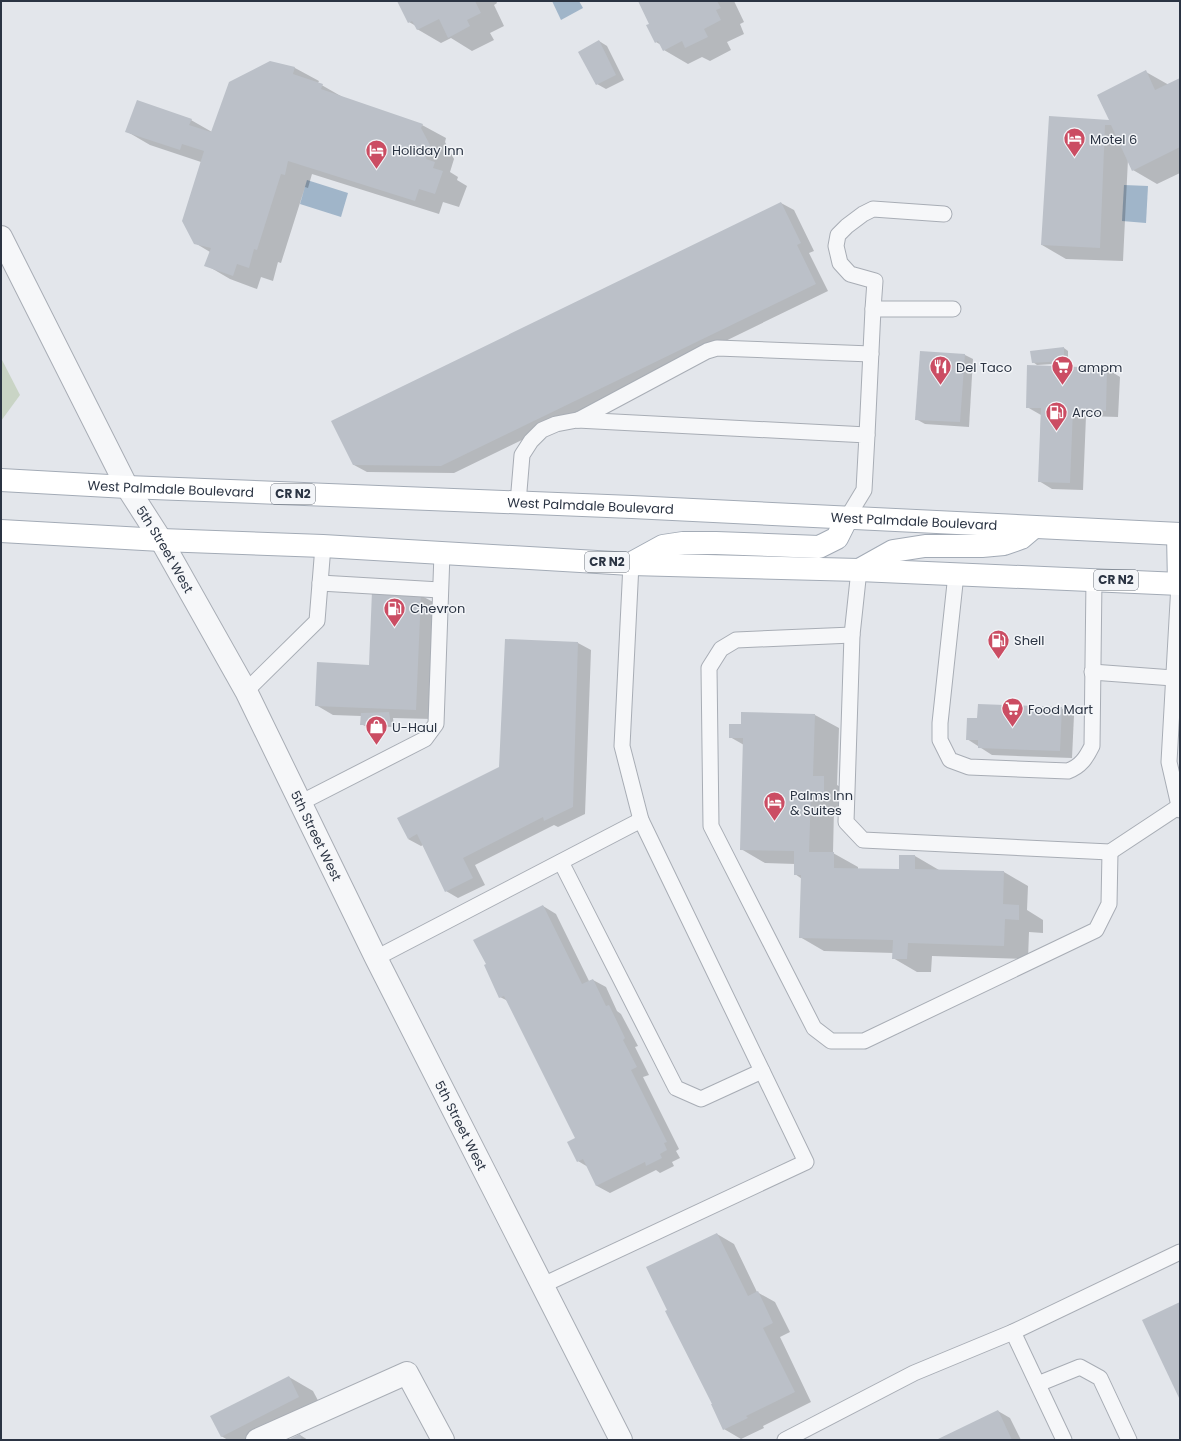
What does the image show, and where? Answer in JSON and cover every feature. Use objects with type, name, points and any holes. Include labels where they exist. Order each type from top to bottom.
[{"type":"main road","name":"West Palmdale Boulevard","points":[[1,480],[127,487],[632,507],[1179,534]]},
{"type":"main road","points":[[631,564],[664,546],[683,543],[716,542],[819,547],[837,538],[847,518]]},
{"type":"main road","points":[[860,570],[893,551],[925,546],[982,546],[1004,544],[1022,538],[1034,527]]},
{"type":"main road","name":"CR N2","points":[[1,531],[161,540],[323,546],[631,564],[860,570],[1094,579],[1180,584]]},
{"type":"main road","points":[[1179,534],[1180,584]]},
{"type":"street","name":"5th Street West","points":[[1,237],[127,487],[161,540],[246,692],[376,958],[622,1440]]},
{"type":"street","points":[[257,1440],[407,1373],[443,1440]]},
{"type":"lane","points":[[847,518],[864,490],[868,435],[874,281],[850,274],[840,263],[836,246],[838,235],[855,219],[873,210],[944,214]]},
{"type":"lane","points":[[873,309],[953,309]]},
{"type":"lane","points":[[577,420],[707,350],[717,348],[871,354]]},
{"type":"lane","points":[[518,503],[522,455],[531,441],[542,430],[556,424],[577,420],[868,435]]},
{"type":"lane","points":[[246,692],[317,621],[323,546]]},
{"type":"lane","points":[[300,803],[425,739],[436,724],[442,553]]},
{"type":"lane","points":[[543,1285],[806,1162],[642,820],[622,746],[631,564]]},
{"type":"lane","points":[[860,570],[852,635],[846,822],[863,840],[1110,852],[1179,808],[1169,762],[1177,678],[1180,584]]},
{"type":"lane","points":[[956,574],[940,723],[940,740],[950,760],[969,767],[1068,771],[1076,768],[1085,759],[1092,746],[1094,579]]},
{"type":"lane","points":[[320,583],[440,590]]},
{"type":"lane","points":[[852,635],[736,640],[721,650],[709,668],[711,826],[814,1028],[831,1041],[864,1041],[1096,930],[1109,904],[1110,852]]},
{"type":"lane","points":[[1092,672],[1177,678]]},
{"type":"lane","points":[[376,958],[642,820]]},
{"type":"lane","points":[[560,862],[676,1088],[701,1099],[762,1071]]},
{"type":"lane","points":[[785,1440],[914,1373],[1013,1332],[1180,1252]]},
{"type":"lane","points":[[1013,1332],[1064,1440]]},
{"type":"lane","points":[[1038,1384],[1080,1367],[1100,1378],[1129,1440]]},
{"type":"green space","points":[[1,358],[20,395],[1,421]]},
{"type":"water","points":[[552,1],[579,1],[583,8],[561,20]]},
{"type":"water","points":[[307,180],[348,193],[341,217],[300,204]]},
{"type":"water","points":[[1124,185],[1148,186],[1146,223],[1122,221]]},
{"type":"building","points":[[397,1],[475,1],[481,13],[467,20],[470,26],[448,38],[439,19],[417,30],[412,21],[408,23]]},
{"type":"building","points":[[638,1],[717,1],[721,8],[716,10],[721,20],[704,29],[708,37],[685,48],[682,41],[663,51],[658,41],[655,43],[646,25],[649,24]]},
{"type":"building","points":[[599,40],[616,75],[596,85],[578,52]]},
{"type":"building","name":"Holiday Inn","points":[[270,61],[295,67],[293,74],[323,84],[321,89],[423,124],[421,128],[430,145],[426,159],[435,162],[433,168],[443,171],[435,194],[419,189],[415,201],[288,161],[285,175],[281,174],[257,250],[254,249],[249,268],[237,264],[233,276],[204,266],[211,248],[194,244],[182,221],[204,151],[182,144],[180,150],[125,132],[137,100],[192,119],[189,125],[211,132],[229,82]]},
{"type":"building","name":"Motel 6","points":[[1146,70],[1155,90],[1180,78],[1180,147],[1132,171],[1111,125],[1105,125],[1100,248],[1041,245],[1049,116],[1109,120],[1097,95]]},
{"type":"building","points":[[781,202],[801,243],[797,245],[816,284],[441,466],[353,465],[331,421]]},
{"type":"building","points":[[1064,347],[1064,361],[1032,363],[1030,351]]},
{"type":"building","name":"Del Taco","points":[[920,351],[965,354],[960,422],[915,420]]},
{"type":"building","name":"Arco","points":[[1027,365],[1107,368],[1106,411],[1073,409],[1070,483],[1038,482],[1041,408],[1026,408]]},
{"type":"building","name":"Chevron","points":[[372,591],[421,594],[416,710],[315,706],[317,662],[369,665]]},
{"type":"building","points":[[505,639],[578,642],[573,807],[544,821],[543,817],[463,858],[473,878],[445,892],[417,834],[408,839],[397,818],[499,767]]},
{"type":"building","name":"Food Mart","points":[[978,704],[1062,707],[1060,751],[978,748],[978,740],[966,740],[967,718],[977,718]]},
{"type":"building","points":[[389,712],[391,725],[360,725],[361,713]]},
{"type":"building","name":"Palms Inn & Suites","points":[[741,712],[815,714],[813,776],[824,776],[824,794],[811,794],[809,852],[834,852],[834,868],[899,869],[899,855],[915,855],[915,869],[1004,871],[1003,904],[1019,905],[1019,920],[1005,919],[1004,946],[908,943],[907,959],[892,959],[893,940],[799,938],[801,875],[794,875],[794,851],[740,850],[743,738],[729,738],[729,724],[741,724]]},
{"type":"building","points":[[543,905],[582,984],[593,979],[606,1006],[609,1005],[625,1038],[623,1040],[637,1067],[631,1070],[667,1142],[664,1143],[667,1150],[660,1154],[662,1158],[646,1166],[645,1162],[596,1186],[583,1159],[577,1162],[567,1142],[575,1138],[504,996],[499,998],[484,965],[486,964],[473,940]]},
{"type":"building","points":[[717,1233],[748,1296],[758,1291],[773,1323],[763,1328],[795,1392],[746,1416],[748,1418],[723,1430],[712,1404],[665,1311],[667,1310],[646,1267]]},
{"type":"building","points":[[1180,1302],[1180,1400],[1142,1320]]},
{"type":"building","points":[[289,1376],[299,1397],[221,1437],[210,1416]]},
{"type":"building","points":[[998,1410],[1012,1440],[936,1440]]},
{"type":"building","points":[[300,1434],[302,1440],[288,1440]]},
{"type":"place","name":"Motel 6","points":[[1075,158]]},
{"type":"place","name":"Holiday Inn","points":[[377,170]]},
{"type":"place","name":"Del Taco","points":[[940,386]]},
{"type":"place","name":"ampm","points":[[1063,386]]},
{"type":"place","name":"Arco","points":[[1056,432]]},
{"type":"place","name":"Chevron","points":[[395,628]]},
{"type":"place","name":"Shell","points":[[999,660]]},
{"type":"place","name":"Food Mart","points":[[1013,728]]},
{"type":"place","name":"U-Haul","points":[[377,746]]},
{"type":"place","name":"Palms Inn & Suites","points":[[775,822]]}]
